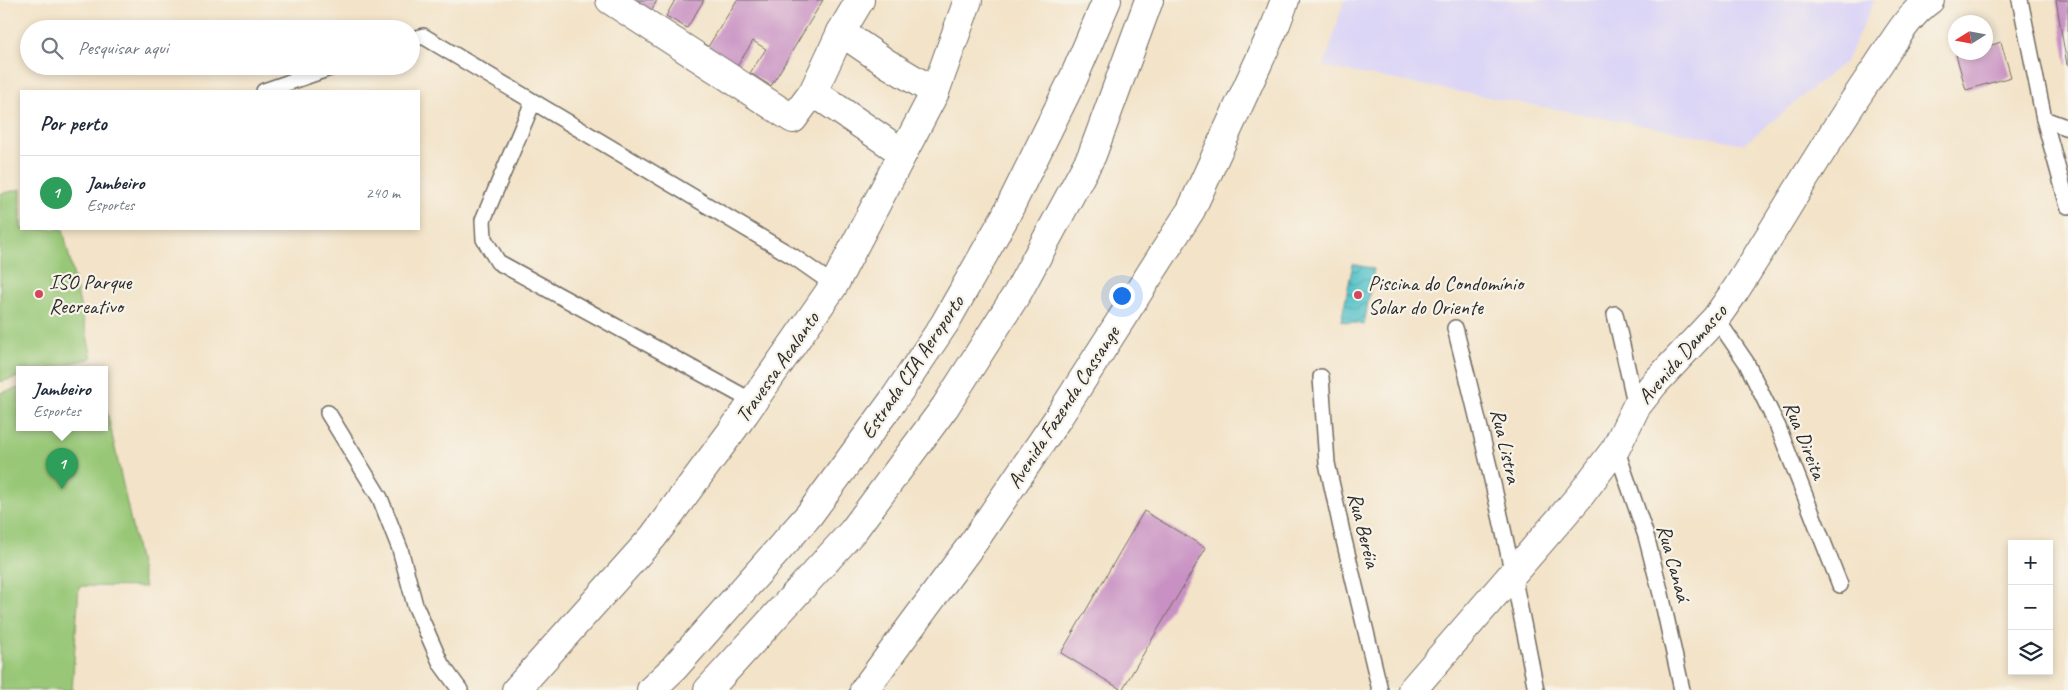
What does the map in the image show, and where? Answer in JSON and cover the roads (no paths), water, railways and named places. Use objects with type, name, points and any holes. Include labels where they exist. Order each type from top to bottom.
[{"type":"main road","points":[[610,0],[793,119],[813,92],[841,32],[860,0]]},
{"type":"main road","name":"Travessa Acalanto","points":[[516,690],[652,537],[834,286],[934,92],[968,0]]},
{"type":"main road","name":"Estrada CIA Aeroporto","points":[[651,690],[674,668],[809,515],[892,402],[945,323],[1004,217],[1074,77],[1107,0]]},
{"type":"main road","points":[[708,690],[853,531],[950,399],[1018,292],[1092,155],[1149,0]]},
{"type":"main road","name":"Avenida Fazenda Cassange","points":[[864,690],[976,540],[1058,418],[1191,210],[1276,24],[1285,0]]},
{"type":"main road","name":"Avenida Damasco","points":[[1412,690],[1579,497],[1616,448],[1636,407],[1654,384],[1716,318],[1736,291],[1850,106],[1910,20],[1921,6],[1930,0]]},
{"type":"main road","points":[[841,32],[934,92]]},
{"type":"main road","points":[[813,92],[903,153]]},
{"type":"lane","points":[[2020,0],[2044,119],[2068,206]]},
{"type":"lane","points":[[420,37],[423,36],[794,257],[834,286]]},
{"type":"lane","points":[[267,90],[310,75]]},
{"type":"lane","points":[[533,102],[483,220],[484,239],[498,262],[752,401]]},
{"type":"lane","points":[[2044,119],[2068,128]]},
{"type":"lane","points":[[1615,314],[1636,407]]},
{"type":"lane","name":"Rua Direita","points":[[1716,318],[1746,362],[1774,418],[1840,585]]},
{"type":"lane","name":"Rua Listra","points":[[1455,328],[1485,445],[1514,573],[1536,690]]},
{"type":"lane","name":"Rua Beréia","points":[[1321,377],[1327,463],[1380,690]]},
{"type":"lane","points":[[328,413],[380,498],[400,549],[415,606],[441,664],[460,690]]},
{"type":"lane","name":"Rua Canaá","points":[[1616,448],[1646,536],[1682,690]]},
{"type":"water","name":"Piscina do Condomínio Solar do Oriente","points":[[1353,264],[1374,269],[1364,325],[1341,321]]},
{"type":"place","name":"ISO Parque Recreativo","points":[[39,294]]},
{"type":"place","name":"Piscina do Condomínio Solar do Oriente","points":[[1358,295]]},
{"type":"place","name":"Jambeiro","points":[[62,489]]}]
